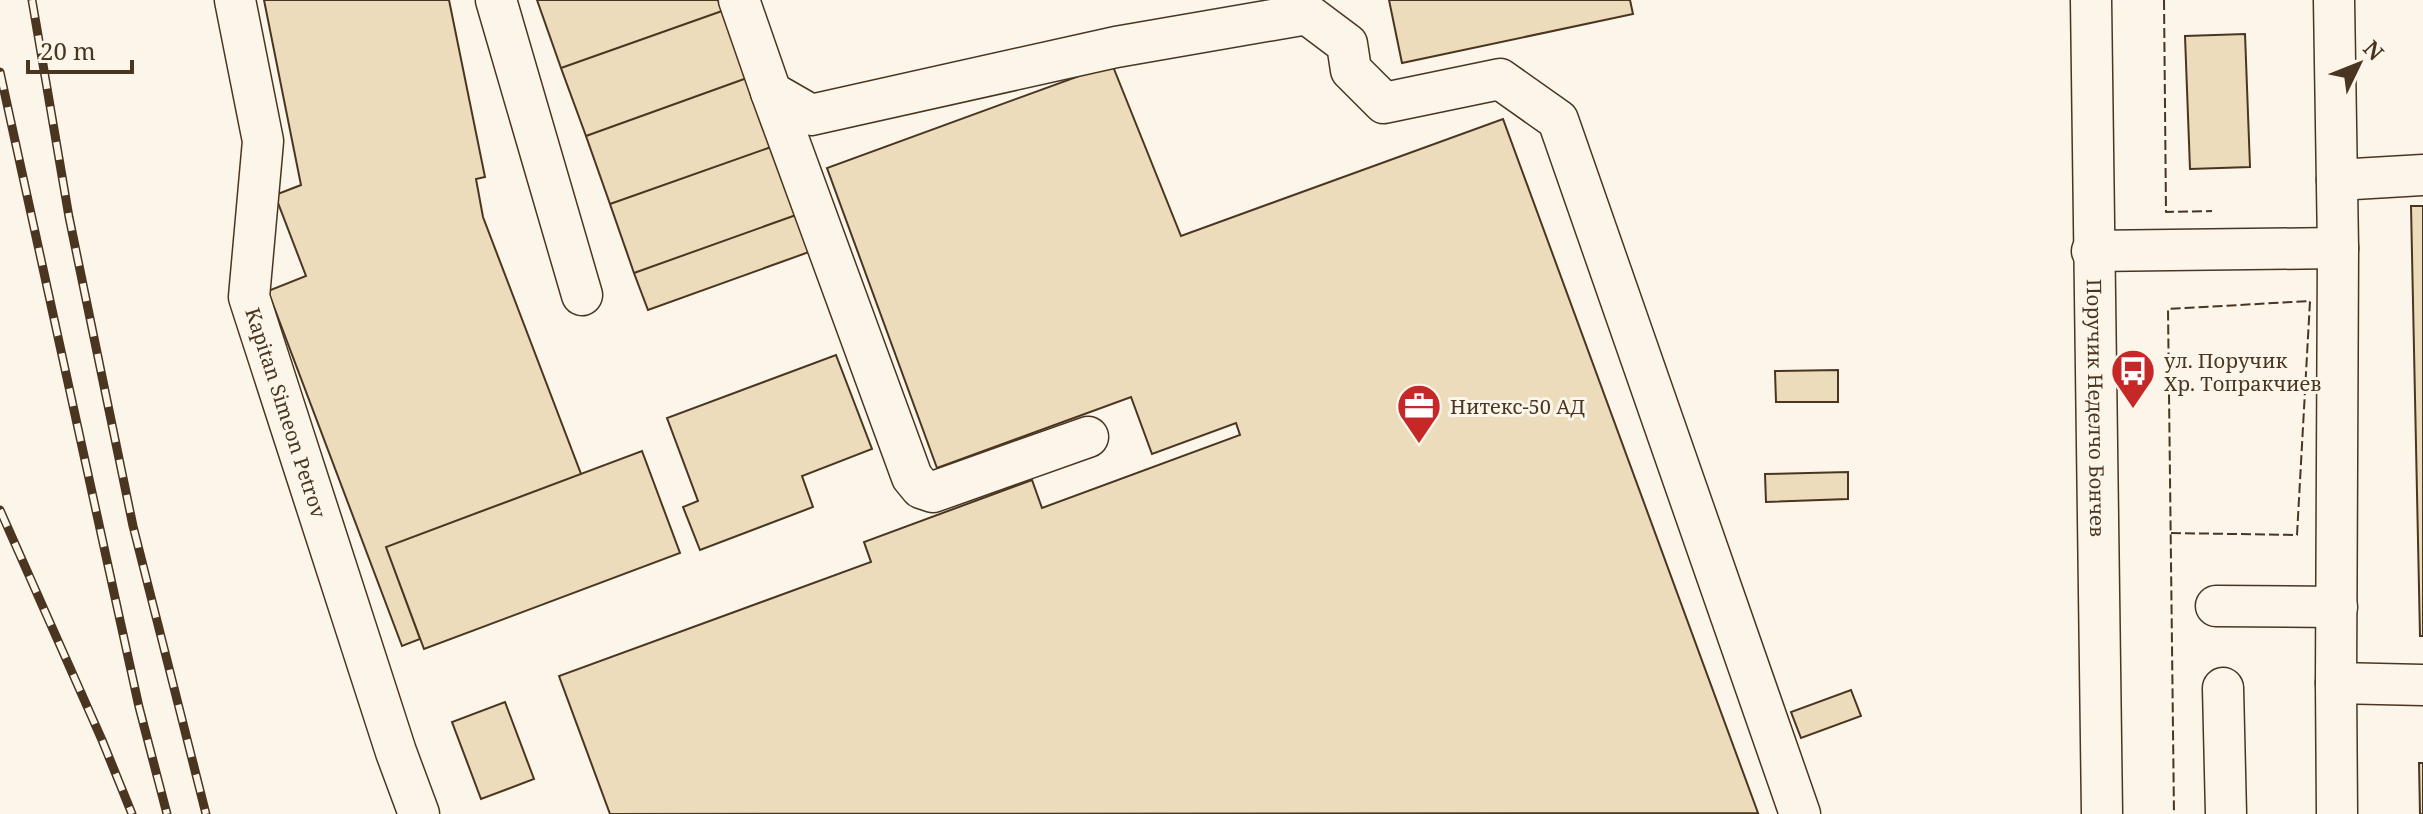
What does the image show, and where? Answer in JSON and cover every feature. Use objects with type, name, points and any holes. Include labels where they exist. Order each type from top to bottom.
[{"type":"street","name":"Kapitan Simeon Petrov","points":[[235,0],[263,141],[249,297],[396,752],[419,814]]},
{"type":"street","points":[[496,0],[582,295]]},
{"type":"street","points":[[739,0],[912,477],[921,488],[933,492],[1088,437]]},
{"type":"street","name":"Поручик Неделчо Бончев","points":[[2091,0],[2102,814]]},
{"type":"street","points":[[2334,0],[2338,248],[2337,814]]},
{"type":"street","points":[[771,92],[811,115],[1116,47],[1307,14],[1347,44],[1351,70],[1384,103],[1500,79],[1558,120],[1800,814]]},
{"type":"street","points":[[2337,180],[2423,175]]},
{"type":"street","points":[[2092,251],[2338,248]]},
{"type":"street","points":[[2216,606],[2337,607]]},
{"type":"street","points":[[2336,683],[2423,685]]},
{"type":"street","points":[[2223,688],[2226,814]]},
{"type":"building","points":[[264,0],[449,0],[485,177],[476,179],[483,217],[581,474],[386,547],[420,639],[402,646],[268,291],[306,276],[275,195],[301,185]]},
{"type":"building","points":[[537,0],[718,0],[722,11],[561,68]]},
{"type":"building","points":[[1389,0],[1630,0],[1633,14],[1402,63]]},
{"type":"building","points":[[722,11],[747,78],[586,136],[561,68]]},
{"type":"building","points":[[2245,34],[2250,167],[2190,169],[2185,36]]},
{"type":"building","name":"Нитекс-50 АД","points":[[1112,64],[1181,236],[1503,119],[1758,813],[610,814],[559,676],[871,562],[864,542],[1032,480],[1042,508],[1240,435],[1236,423],[1152,454],[1131,397],[937,468],[827,168]]},
{"type":"building","points":[[747,78],[771,147],[610,204],[586,136]]},
{"type":"building","points":[[771,147],[796,215],[634,273],[610,204]]},
{"type":"building","points":[[2411,206],[2423,206],[2423,636],[2420,636]]},
{"type":"building","points":[[796,215],[809,252],[648,310],[634,273]]},
{"type":"building","points":[[836,355],[872,449],[802,476],[813,507],[700,550],[683,507],[698,501],[667,418]]},
{"type":"building","points":[[1838,370],[1838,402],[1776,402],[1775,371]]},
{"type":"building","points":[[642,451],[680,553],[424,649],[386,547]]},
{"type":"building","points":[[1848,472],[1848,499],[1766,502],[1765,474]]},
{"type":"building","points":[[1851,690],[1861,716],[1801,738],[1791,712]]},
{"type":"building","points":[[505,702],[534,779],[481,799],[452,722]]},
{"type":"building","points":[[2419,763],[2423,763],[2423,814],[2420,814]]},
{"type":"railway","points":[[32,0],[69,217],[133,526],[206,814]]},
{"type":"railway","points":[[0,72],[139,707],[167,814]]},
{"type":"railway","points":[[0,510],[132,814]]},
{"type":"fence","points":[[2164,0],[2166,212],[2212,211]]},
{"type":"fence","points":[[2171,533],[2297,535],[2310,301],[2168,309],[2174,814]]},
{"type":"place","name":"ул. Поручик Хр. Топракчиев","points":[[2133,410]]},
{"type":"place","name":"Нитекс-50 АД","points":[[1419,445]]}]
